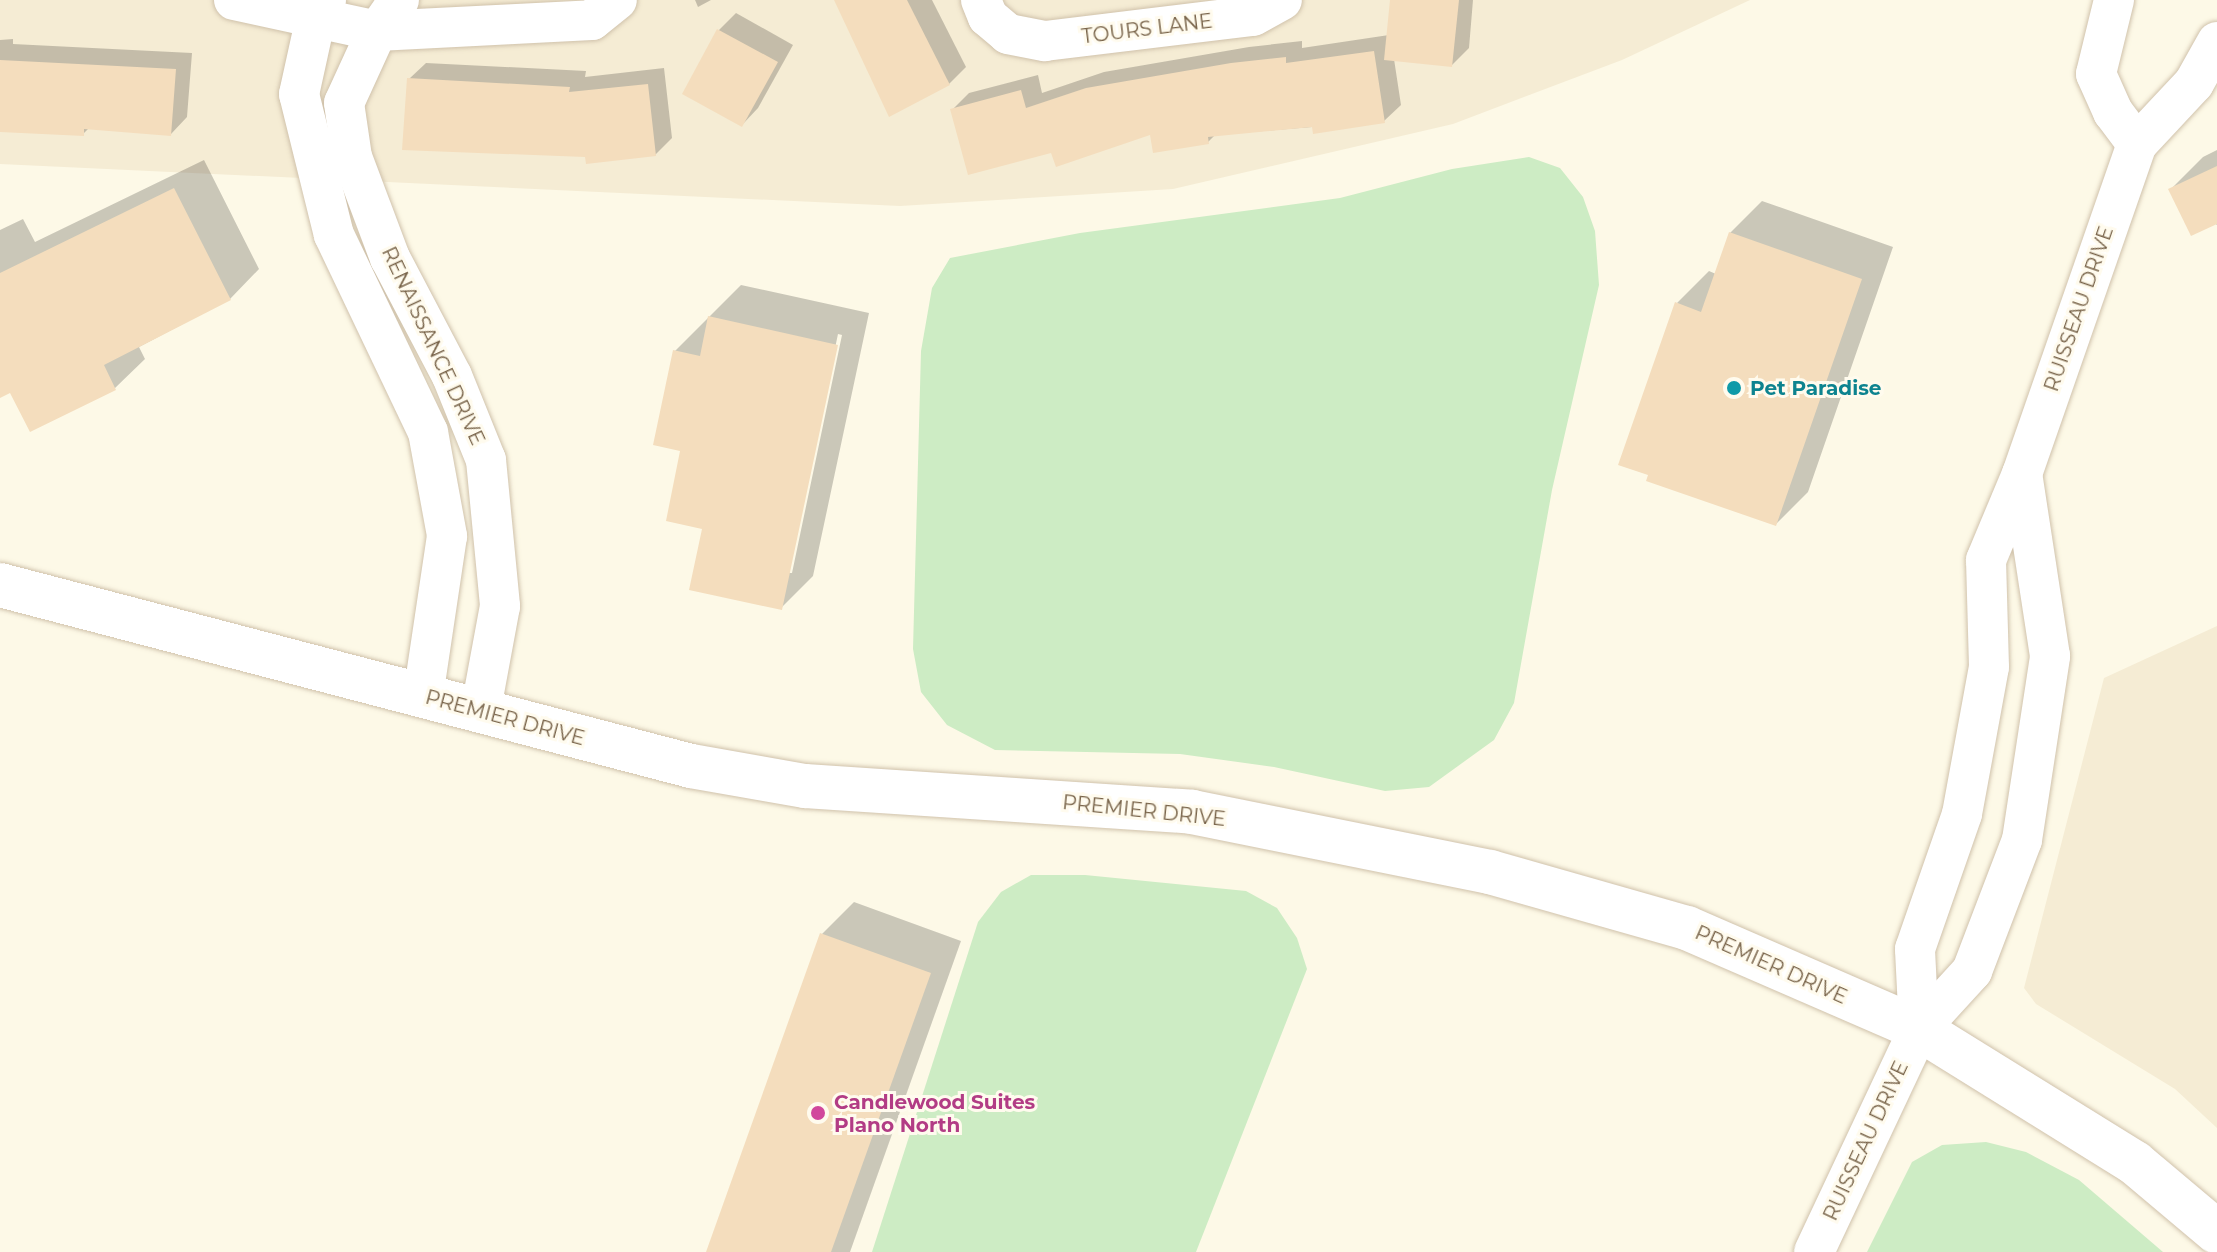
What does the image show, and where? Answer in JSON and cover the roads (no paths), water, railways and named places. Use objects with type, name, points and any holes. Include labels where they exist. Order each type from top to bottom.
[{"type":"street","points":[[234,0],[388,15],[592,20],[617,0]]},
{"type":"street","name":"TOURS LANE","points":[[981,0],[988,17],[1008,34],[1045,41],[1253,16],[1282,0]]},
{"type":"street","points":[[2114,0],[2096,74],[2113,112],[2137,144]]},
{"type":"street","name":"RENAISSANCE DRIVE","points":[[321,9],[299,94],[334,235],[375,329],[428,432],[447,536],[423,696]]},
{"type":"street","name":"RENAISSANCE DRIVE","points":[[388,15],[344,103],[352,157],[390,258],[452,376],[486,460],[500,606],[481,709]]},
{"type":"street","name":"RUISSEAU DRIVE","points":[[1919,1029],[1915,949],[1965,797],[1989,667],[1986,560],[2022,474],[2137,144],[2194,83],[2217,42]]},
{"type":"street","points":[[375,329],[416,309]]},
{"type":"street","name":"RUISSEAU DRIVE","points":[[1814,1252],[1919,1029],[1972,971],[2022,840],[2050,656],[2022,474]]},
{"type":"street","name":"PREMIER DRIVE","points":[[0,585],[691,766],[805,786],[1192,812],[1490,872],[1687,928],[1919,1029],[2135,1163],[2217,1232]]},
{"type":"street","points":[[1965,797],[2026,808]]},
{"type":"place","name":"Pet Paradise","points":[[1734,388]]},
{"type":"place","name":"Candlewood Suites Plano North","points":[[818,1113]]}]
